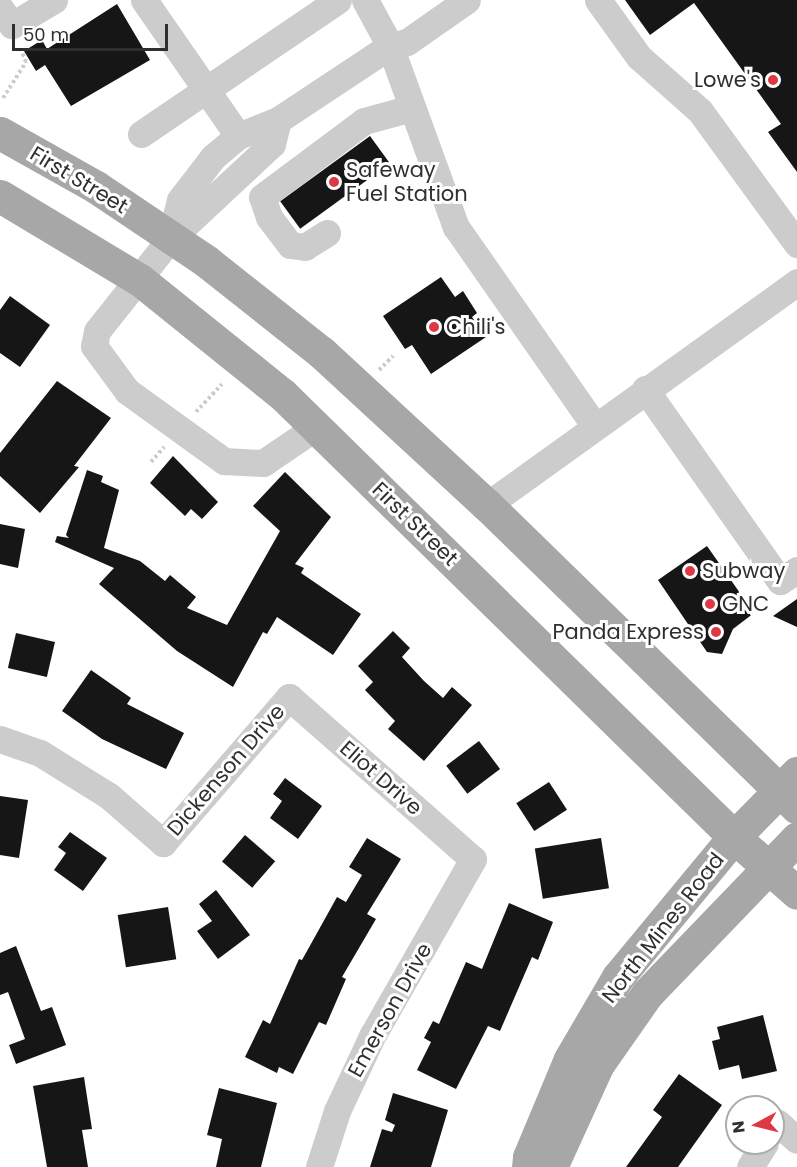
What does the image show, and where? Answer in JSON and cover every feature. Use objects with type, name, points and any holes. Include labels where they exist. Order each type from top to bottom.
[{"type":"main road","name":"First Street","points":[[0,133],[96,188],[206,261],[321,352],[791,790]]},
{"type":"main road","name":"First Street","points":[[0,196],[140,280],[282,394],[734,837],[797,892]]},
{"type":"main road","name":"North Mines Road","points":[[528,1167],[529,1157],[570,1059],[618,977],[734,837],[791,790]]},
{"type":"main road","name":"North Mines Road","points":[[551,1167],[598,1064],[647,994],[797,838]]},
{"type":"street","points":[[6,17],[54,0]]},
{"type":"street","points":[[144,0],[238,136]]},
{"type":"street","points":[[141,134],[205,87],[338,0]]},
{"type":"street","points":[[365,0],[390,46],[456,227],[594,425]]},
{"type":"street","points":[[170,239],[185,193],[213,157],[238,136],[278,120],[390,46],[408,42],[467,0]]},
{"type":"street","points":[[598,0],[639,57],[705,117],[797,244]]},
{"type":"street","points":[[327,233],[305,247],[290,245],[269,217],[262,197],[364,121],[412,108]]},
{"type":"street","points":[[278,120],[272,144],[170,239],[140,280],[97,331],[94,346],[127,391],[224,460],[263,463],[316,427]]},
{"type":"street","points":[[487,505],[594,425],[797,282]]},
{"type":"street","points":[[645,389],[780,581],[797,570]]},
{"type":"street","name":"Dickenson Drive","points":[[0,739],[40,753],[109,796],[163,843],[289,697]]},
{"type":"street","name":"Eliot Drive","points":[[289,697],[473,859]]},
{"type":"street","name":"Emerson Drive","points":[[319,1167],[337,1111],[373,1034],[473,859]]},
{"type":"street","points":[[750,1167],[760,1155]]},
{"type":"path","points":[[3,98],[26,62],[6,17]]},
{"type":"path","points":[[379,370],[393,356]]},
{"type":"building","name":"Lowe's","points":[[625,0],[797,0],[797,172],[768,132],[781,124],[694,3],[650,35]]},
{"type":"building","points":[[117,4],[150,60],[71,106],[45,65],[36,71],[24,51],[42,40],[47,49]]},
{"type":"building","name":"Safeway Fuel Station","points":[[370,136],[390,164],[300,229],[280,201]]},
{"type":"building","name":"Chili's","points":[[441,277],[455,297],[463,291],[477,313],[472,317],[486,337],[431,374],[412,345],[405,349],[383,316]]},
{"type":"building","points":[[10,296],[50,325],[20,367],[0,353],[0,310]]},
{"type":"building","points":[[57,381],[111,418],[74,466],[79,467],[40,513],[0,476],[0,453]]},
{"type":"building","points":[[173,456],[218,502],[202,519],[191,509],[185,516],[150,483]]},
{"type":"building","points":[[87,470],[103,476],[101,482],[119,490],[104,548],[140,561],[165,581],[170,575],[196,597],[187,608],[227,625],[280,531],[253,506],[285,472],[331,517],[295,564],[304,568],[301,573],[361,614],[333,655],[277,617],[267,634],[263,632],[233,687],[177,651],[99,584],[114,568],[55,542],[57,536],[69,538],[66,535]]},
{"type":"building","points":[[0,524],[25,529],[18,568],[0,564]]},
{"type":"building","points":[[707,546],[754,613],[733,629],[722,654],[707,652],[658,580]]},
{"type":"building","points":[[797,599],[797,627],[773,616]]},
{"type":"building","points":[[393,631],[410,648],[402,657],[424,681],[443,698],[452,687],[472,705],[424,761],[388,729],[395,721],[365,690],[373,682],[358,666]]},
{"type":"building","points":[[16,633],[55,642],[47,677],[8,668]]},
{"type":"building","points":[[91,670],[131,698],[127,704],[184,733],[166,769],[102,739],[62,711]]},
{"type":"building","points":[[479,741],[500,769],[467,794],[446,766]]},
{"type":"building","points":[[285,778],[322,806],[298,839],[270,818],[282,801],[273,794]]},
{"type":"building","points":[[549,782],[567,810],[534,831],[516,803]]},
{"type":"building","points":[[0,796],[28,800],[19,858],[0,855]]},
{"type":"building","points":[[70,832],[107,858],[83,891],[54,870],[66,853],[58,847]]},
{"type":"building","points":[[245,835],[275,861],[252,888],[222,861]]},
{"type":"building","points":[[367,838],[401,859],[367,914],[376,919],[342,977],[346,979],[326,1025],[319,1022],[293,1074],[279,1067],[277,1073],[245,1057],[263,1020],[270,1024],[299,959],[302,960],[337,897],[346,902],[362,875],[349,867]]},
{"type":"building","points":[[601,838],[609,888],[543,899],[535,848]]},
{"type":"building","points":[[216,890],[250,935],[218,959],[197,931],[212,921],[199,904]]},
{"type":"building","points":[[509,903],[553,922],[538,960],[532,957],[500,1031],[488,1026],[456,1089],[417,1070],[431,1042],[424,1038],[433,1021],[439,1024],[466,962],[482,969]]},
{"type":"building","points":[[168,907],[176,959],[126,967],[118,915]]},
{"type":"building","points":[[16,946],[41,1011],[52,1007],[66,1045],[16,1064],[9,1045],[25,1039],[8,992],[0,995],[0,953]]},
{"type":"building","points":[[763,1015],[777,1071],[742,1079],[739,1065],[719,1070],[712,1041],[720,1039],[717,1027]]},
{"type":"building","points":[[679,1074],[722,1105],[678,1167],[626,1167],[662,1117],[653,1110]]},
{"type":"building","points":[[84,1077],[92,1129],[82,1130],[88,1167],[47,1167],[33,1086]]},
{"type":"building","points":[[219,1088],[277,1103],[261,1167],[216,1167],[222,1139],[207,1135]]},
{"type":"building","points":[[393,1093],[448,1110],[431,1167],[370,1167],[382,1129],[392,1132],[395,1125],[385,1120]]},
{"type":"place","name":"Lowe's","points":[[773,80]]},
{"type":"place","name":"Safeway Fuel Station","points":[[334,182]]},
{"type":"place","name":"Chili's","points":[[434,327]]},
{"type":"place","name":"Subway","points":[[690,571]]},
{"type":"place","name":"GNC","points":[[710,604]]},
{"type":"place","name":"Panda Express","points":[[716,632]]}]
